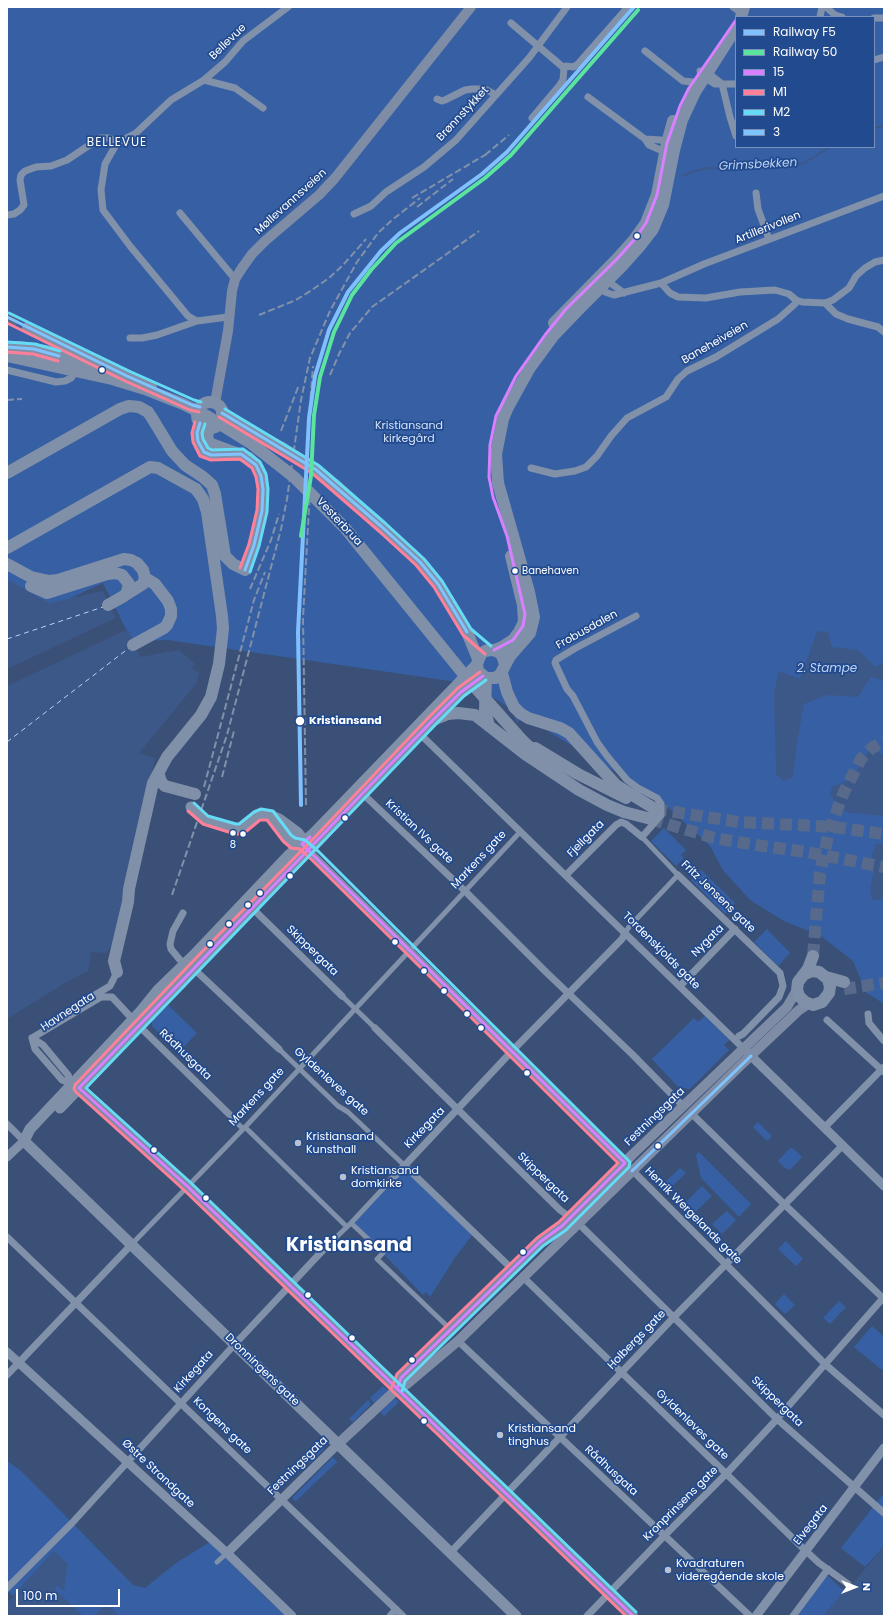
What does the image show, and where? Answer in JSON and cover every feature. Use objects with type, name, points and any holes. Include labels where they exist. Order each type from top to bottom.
[{"type":"highway","points":[[701,76],[735,20]]},
{"type":"highway","points":[[7,347],[51,352],[82,361],[192,405],[208,418],[250,431],[282,448],[315,469],[420,562],[438,584],[467,632],[477,661],[478,671],[485,677],[495,678],[530,633],[534,617],[529,592],[498,483],[496,454],[501,425],[517,389],[540,353],[563,325],[604,281],[639,247],[656,224],[666,193],[668,148],[680,106],[735,29]]},
{"type":"highway","points":[[477,661],[481,654],[502,647],[513,640],[523,626],[525,614],[507,536],[491,490],[489,453],[490,438],[496,416],[516,376],[545,335],[566,309],[604,281]]},
{"type":"highway","points":[[28,328],[82,361]]},
{"type":"highway","name":"Vesterbrua","points":[[7,356],[112,379],[144,389],[183,404],[207,416],[262,451],[294,477],[345,528],[466,677],[521,739],[603,788],[653,814]]},
{"type":"highway","points":[[7,473],[120,409],[129,406],[139,407],[148,412],[172,451],[184,465],[207,479],[212,485],[215,494],[225,556],[233,564],[245,570],[259,528],[263,489],[261,476],[253,462],[240,454],[210,456],[204,452],[198,441],[197,433],[208,418],[207,402],[215,403]]},
{"type":"highway","points":[[7,548],[150,466],[158,468],[196,489],[203,499],[207,512],[222,616],[223,629],[219,664],[211,697],[201,715],[167,757],[159,775],[153,783],[128,888],[128,902],[114,961],[117,972]]},
{"type":"highway","points":[[7,564],[31,577],[49,581],[58,580],[124,559],[137,563],[143,570],[145,578],[143,584],[138,588],[108,605],[124,596],[127,592],[129,584],[122,575],[115,573],[107,574],[47,593],[31,586],[7,572]]},
{"type":"highway","points":[[133,645],[164,628],[171,616],[171,609],[168,601],[155,584],[145,578]]},
{"type":"highway","points":[[467,632],[491,650],[502,655],[507,692],[514,707],[524,715],[560,728],[569,733],[616,785],[653,814]]},
{"type":"highway","points":[[485,677],[485,710],[489,726]]},
{"type":"highway","points":[[433,720],[448,714],[468,713],[475,715],[507,741],[559,778],[579,790],[613,807],[653,814]]},
{"type":"highway","points":[[159,775],[161,782],[165,786],[195,794]]},
{"type":"highway","points":[[805,974],[815,971],[824,975],[844,985],[828,996],[826,1000],[818,1004],[808,1004],[801,998],[797,990],[798,982],[805,974],[816,956],[824,975],[830,985],[828,996]]},
{"type":"main road","name":"Møllevannsveien","points":[[215,403],[228,331],[228,317],[235,279],[252,254],[335,178],[469,8]]},
{"type":"main road","points":[[305,847],[352,794],[477,661]]},
{"type":"main road","points":[[24,1141],[35,1133],[76,1086],[248,904],[305,847],[363,794],[461,692],[485,677]]},
{"type":"main road","points":[[191,807],[205,820],[235,829],[241,828],[262,814],[270,815],[286,838],[293,843],[305,847]]},
{"type":"main road","points":[[747,1052],[787,1007],[797,990]]},
{"type":"main road","points":[[747,1052],[808,1004]]},
{"type":"main road","name":"Festningsgata","points":[[338,1444],[397,1389],[407,1384],[458,1341],[524,1278],[625,1163],[683,1106],[747,1052]]},
{"type":"main road","name":"Festningsgata","points":[[397,1389],[401,1378],[540,1242],[574,1220],[632,1171],[692,1114],[747,1052]]},
{"type":"main road","points":[[76,1086],[187,1186],[633,1616]]},
{"type":"main road","name":"Dronningens gate","points":[[24,1141],[516,1616]]},
{"type":"street","name":"Bellevue","points":[[117,143],[136,133],[171,100],[204,80],[225,62],[246,39],[288,7]]},
{"type":"street","name":"Brønnstykket","points":[[354,214],[364,210],[386,192],[424,167],[456,140],[539,46],[567,7]]},
{"type":"street","points":[[826,7],[835,15],[838,16]]},
{"type":"street","points":[[564,68],[566,66],[573,67],[577,65],[627,8]]},
{"type":"street","points":[[511,22],[564,68]]},
{"type":"street","points":[[645,51],[683,81],[701,76],[715,84],[735,84]]},
{"type":"street","points":[[532,118],[563,80],[564,68]]},
{"type":"street","points":[[204,80],[235,88],[263,108]]},
{"type":"street","points":[[722,84],[735,133]]},
{"type":"street","points":[[438,99],[442,101],[465,90],[472,89],[485,89],[496,95]]},
{"type":"street","points":[[588,97],[645,139],[656,139],[668,148]]},
{"type":"street","points":[[7,215],[14,214],[24,205],[20,180],[21,175],[25,171],[36,167],[51,166],[68,160],[100,138],[109,138],[117,143],[105,164],[101,190],[103,210],[188,316],[197,321]]},
{"type":"street","points":[[756,193],[758,209],[769,239]]},
{"type":"street","name":"Artillerivollen","points":[[604,281],[605,292],[610,295],[619,295],[661,283],[704,264],[884,196]]},
{"type":"street","points":[[180,213],[235,279]]},
{"type":"street","points":[[661,283],[670,293],[678,297],[706,298],[740,292],[775,290],[789,294],[796,300],[812,303],[825,302],[833,300],[849,288],[856,276],[865,268],[875,262],[884,260]]},
{"type":"street","points":[[604,281],[624,293]]},
{"type":"street","name":"Baneheiveien","points":[[531,468],[555,474],[575,471],[586,467],[597,456],[611,436],[627,418],[666,397],[678,380],[687,371],[716,357],[784,315],[795,304],[796,300]]},
{"type":"street","points":[[825,302],[836,314],[878,328],[884,332]]},
{"type":"street","points":[[130,338],[142,338],[157,335],[197,321],[228,317]]},
{"type":"street","points":[[7,370],[50,381],[61,382],[73,376],[82,361]]},
{"type":"street","name":"Frobusdalen","points":[[636,616],[556,660],[555,662],[556,667],[597,742],[611,763],[628,780],[638,788],[657,798],[661,804],[660,815],[642,837]]},
{"type":"street","name":"Tordenskjolds gate","points":[[420,734],[884,1186]]},
{"type":"street","name":"Kristian IVs gate","points":[[363,794],[465,891],[568,994],[633,1055],[683,1106]]},
{"type":"street","name":"Fjellgata","points":[[566,875],[616,825],[621,822],[626,824],[642,837]]},
{"type":"street","name":"Markens gate","points":[[7,1375],[244,1128],[521,831]]},
{"type":"street","name":"Fritz Jensens gate","points":[[642,837],[678,875],[780,973],[783,986],[779,997],[743,1034],[738,1036]]},
{"type":"street","name":"Henrik Wergelands gate","points":[[305,847],[625,1163],[826,1365],[884,1415]]},
{"type":"street","name":"Kirkegata","points":[[7,1588],[72,1523],[235,1344],[325,1248],[512,1051],[622,939],[625,933],[645,909],[678,875]]},
{"type":"street","name":"Skippergata","points":[[248,904],[457,1110],[560,1210],[574,1220],[778,1419],[884,1513]]},
{"type":"street","name":"Gyldenløves gate","points":[[183,913],[173,931],[170,944],[174,954],[280,1049],[338,1106],[348,1112],[512,1269]]},
{"type":"street","name":"Nygata","points":[[680,986],[735,929]]},
{"type":"street","name":"Havnegata","points":[[32,1038],[44,1026],[110,986],[117,972]]},
{"type":"street","name":"Havnegata","points":[[32,1038],[101,997],[112,997]]},
{"type":"street","name":"Rådhusgata","points":[[112,997],[229,1114],[349,1224],[384,1253],[377,1258],[447,1326]]},
{"type":"street","points":[[868,1014],[869,1023],[884,1041]]},
{"type":"street","points":[[825,1127],[883,1070],[827,1020]]},
{"type":"street","points":[[32,1038],[43,1045],[76,1086]]},
{"type":"street","points":[[692,1114],[784,1204],[884,1298]]},
{"type":"street","name":"Dronningens gate","points":[[7,1124],[24,1141]]},
{"type":"street","points":[[7,1157],[24,1141]]},
{"type":"street","name":"Holbergs gate","points":[[450,1553],[621,1372],[842,1145]]},
{"type":"street","name":"Kongens gate","points":[[7,1237],[403,1616]]},
{"type":"street","name":"Gyldenløves gate","points":[[524,1278],[806,1551],[819,1563],[848,1584]]},
{"type":"street","name":"Kronprinsens gate","points":[[587,1616],[778,1419],[884,1298]]},
{"type":"street","name":"Rådhusgata","points":[[458,1341],[750,1616]]},
{"type":"street","name":"Østre Strandgate","points":[[7,1352],[227,1553],[292,1616]]},
{"type":"street","name":"Festningsgata","points":[[217,1562],[338,1444]]},
{"type":"street","name":"Elvegata","points":[[756,1616],[884,1448]]},
{"type":"street","points":[[793,1616],[828,1569]]},
{"type":"street","points":[[390,1616],[396,1610]]},
{"type":"green space","name":"Kristiansand kirkegård","points":[[7,7],[884,7],[884,1004],[867,994],[853,961],[821,936],[784,921],[750,900],[723,870],[710,846],[657,797],[523,716],[517,723],[513,710],[471,684],[168,640],[132,641],[103,583],[49,608],[7,583]]},
{"type":"green space","points":[[664,828],[686,850],[681,855],[684,858],[676,866],[651,841]]},
{"type":"green space","points":[[701,870],[735,903],[725,914],[691,880]]},
{"type":"green space","points":[[767,929],[790,953],[778,966],[754,942]]},
{"type":"green space","points":[[168,1005],[197,1033],[179,1052],[152,1026],[152,1021]]},
{"type":"green space","points":[[705,1016],[729,1040],[724,1045],[729,1050],[690,1089],[682,1088],[681,1090],[652,1059],[694,1018],[698,1022]]},
{"type":"green space","points":[[758,1122],[772,1136],[767,1141],[753,1127]]},
{"type":"green space","points":[[790,1148],[794,1149],[802,1157],[790,1170],[785,1168],[778,1161]]},
{"type":"green space","points":[[699,1152],[751,1204],[739,1217],[701,1178],[696,1155]]},
{"type":"green space","points":[[406,1166],[472,1235],[454,1259],[430,1297],[426,1292],[423,1295],[353,1222]]},
{"type":"green space","points":[[680,1168],[686,1173],[665,1193],[660,1187]]},
{"type":"green space","points":[[702,1186],[712,1196],[689,1218],[680,1208]]},
{"type":"green space","points":[[727,1211],[736,1220],[722,1234],[712,1224]]},
{"type":"green space","points":[[786,1241],[803,1259],[796,1266],[778,1249]]},
{"type":"green space","points":[[784,1294],[795,1305],[785,1314],[775,1304]]},
{"type":"green space","points":[[839,1301],[846,1307],[830,1324],[823,1318]]},
{"type":"green space","points":[[872,1326],[884,1337],[884,1368],[882,1370],[854,1347]]},
{"type":"green space","points":[[383,1386],[388,1391],[374,1403],[370,1398]]},
{"type":"green space","points":[[395,1398],[399,1402],[384,1416],[380,1412]]},
{"type":"green space","points":[[368,1400],[371,1404],[353,1422],[349,1419]]},
{"type":"green space","points":[[321,1446],[324,1449],[310,1463],[305,1461]]},
{"type":"green space","points":[[333,1457],[337,1462],[295,1501],[292,1498]]},
{"type":"green space","points":[[7,1461],[20,1470],[133,1585],[145,1588],[176,1563],[210,1542],[266,1598],[287,1616],[119,1616],[106,1604],[94,1616],[83,1616],[54,1589],[57,1585],[63,1590],[54,1551],[13,1596],[7,1591]]},
{"type":"green space","points":[[884,1493],[884,1546],[865,1567],[841,1548]]},
{"type":"green space","points":[[827,1575],[844,1591],[824,1616],[797,1616]]},
{"type":"water","points":[[7,579],[49,603],[103,591],[116,618],[7,669]]},
{"type":"water","points":[[128,629],[140,657],[179,650],[195,664],[192,668],[199,673],[196,684],[139,753],[155,758],[115,942],[106,953],[91,952],[88,971],[68,981],[7,1019],[7,686]]},
{"type":"water","name":"2. Stampe","points":[[817,631],[828,632],[832,647],[858,650],[876,667],[884,662],[884,681],[871,677],[858,697],[827,695],[804,704],[793,777],[784,781],[776,774],[774,693],[779,671],[800,679]]},
{"type":"water","points":[[870,748],[884,755],[884,816],[844,812],[830,795],[832,787],[852,779]]},
{"type":"water","points":[[876,844],[884,844],[884,899],[872,900],[870,888],[874,871],[872,854]]},
{"type":"water","points":[[884,1546],[884,1616],[823,1616],[844,1591],[846,1592]]},
{"type":"water","points":[[54,1551],[68,1564],[64,1591],[57,1585],[54,1589],[83,1616],[7,1616],[7,1603]]},
{"type":"water","points":[[106,1604],[119,1616],[94,1616]]},
{"type":"waterway","name":"Grimsbekken","points":[[875,128],[884,126]]},
{"type":"waterway","name":"Grimsbekken","points":[[682,176],[698,170],[709,168],[790,166],[804,163],[828,148]]},
{"type":"ferry route","points":[[7,639],[103,607]]},
{"type":"ferry route","points":[[7,742],[129,648]]},
{"type":"tunnel","points":[[7,317],[28,328]]},
{"type":"tunnel","points":[[813,956],[820,873],[828,836],[844,792],[861,759],[872,748],[884,741]]},
{"type":"tunnel","points":[[655,809],[739,822],[834,827],[884,834]]},
{"type":"tunnel","points":[[651,819],[714,838],[806,852],[884,867]]},
{"type":"tunnel","points":[[844,989],[884,983]]},
{"type":"railway","points":[[485,155],[509,135]]},
{"type":"railway","points":[[412,198],[490,152]]},
{"type":"railway","points":[[417,207],[453,179]]},
{"type":"railway","points":[[172,895],[227,735],[281,529],[287,499],[301,400],[310,358],[330,311],[357,262],[378,233],[420,198]]},
{"type":"railway","points":[[330,375],[350,333],[372,307],[479,231]]},
{"type":"railway","points":[[259,315],[296,300],[329,278],[343,265],[366,239]]},
{"type":"railway","points":[[309,418],[313,366]]},
{"type":"railway","points":[[281,431],[299,385]]},
{"type":"railway","points":[[7,400],[22,399]]},
{"type":"railway","points":[[306,805],[303,618],[313,434]]},
{"type":"railway","points":[[250,589],[271,540],[279,514]]},
{"type":"railway","points":[[204,787],[254,600],[265,572]]},
{"type":"railway","points":[[222,777],[234,731]]},
{"type":"rail line","name":"F5","points":[[301,805],[298,632],[309,418],[315,376],[329,330],[348,292],[381,251],[400,233],[482,174],[507,152],[634,7]]},
{"type":"rail line","name":"50","points":[[301,536],[311,476],[314,415],[320,377],[334,332],[352,295],[371,270],[396,243],[485,178],[511,155],[638,10]]},
{"type":"transit line","name":"15","points":[[494,650],[513,640],[523,626],[525,614],[507,536],[493,497],[489,477],[490,445],[496,416],[516,376],[545,335],[566,309],[617,259],[634,240],[646,223],[657,195],[667,143],[680,106],[689,88],[735,21]]},
{"type":"transit line","name":"M2","points":[[9,313],[129,371],[201,402]]},
{"type":"transit line","name":"3","points":[[7,317],[127,376],[192,405],[200,407]]},
{"type":"transit line","name":"M1","points":[[7,323],[125,381],[190,410],[199,412]]},
{"type":"transit line","name":"M2","points":[[7,342],[35,344],[60,351]]},
{"type":"transit line","name":"3","points":[[7,347],[34,349],[59,356]]},
{"type":"transit line","name":"M1","points":[[7,352],[33,354],[58,361]]},
{"type":"transit line","name":"M2","points":[[225,409],[318,465],[385,523],[424,559],[442,581],[471,629],[491,646]]},
{"type":"transit line","name":"3","points":[[222,413],[315,469],[382,527],[420,562],[438,584],[467,632]]},
{"type":"transit line","name":"M1","points":[[219,417],[312,473],[379,531],[416,565],[434,587],[463,635],[485,654]]},
{"type":"transit line","name":"M1","points":[[195,422],[192,433],[193,442],[200,456],[211,460],[240,459],[252,468],[256,477],[258,489],[257,510],[249,544],[240,568]]},
{"type":"transit line","name":"3","points":[[200,423],[197,433],[198,441],[204,452],[211,455],[241,454],[256,465],[261,476],[263,489],[262,511],[254,545],[245,570]]},
{"type":"transit line","name":"M2","points":[[205,424],[202,433],[203,439],[208,448],[212,450],[243,449],[260,462],[266,474],[268,489],[267,512],[259,546],[250,572]]},
{"type":"transit line","name":"M1","points":[[480,672],[458,688],[429,717],[315,837],[196,958],[75,1085],[74,1089],[184,1190],[626,1616]]},
{"type":"transit line","name":"15","points":[[483,676],[461,692],[433,720],[79,1088],[187,1186],[633,1616]]},
{"type":"transit line","name":"M2","points":[[486,680],[464,696],[437,723],[86,1088],[190,1182],[636,1612]]},
{"type":"transit line","name":"M2","points":[[194,803],[208,816],[236,824],[239,824],[254,812],[261,809],[273,811],[291,835],[295,838],[305,840],[319,852],[630,1162],[629,1167],[566,1230],[543,1246],[405,1381],[402,1391]]},
{"type":"transit line","name":"M1","points":[[188,811],[203,824],[235,834],[243,834],[260,820],[267,820],[283,841],[291,848],[300,849],[312,860],[618,1163],[559,1222],[537,1238],[397,1374],[392,1387]]},
{"type":"transit line","name":"15","points":[[310,837],[302,844],[625,1163],[562,1226],[540,1242],[401,1378],[397,1389]]},
{"type":"transit line","name":"3","points":[[632,1171],[751,1056]]},
{"type":"place","name":"Banehaven","points":[[515,571]]},
{"type":"place","name":"Kristiansand","points":[[300,721]]},
{"type":"place","name":"8","points":[[233,833]]},
{"type":"place","name":"Kristiansand Kunsthall","points":[[298,1143]]},
{"type":"place","name":"Kristiansand domkirke","points":[[343,1177]]},
{"type":"place","name":"Kristiansand tinghus","points":[[500,1435]]},
{"type":"place","name":"Kvadraturen videregående skole","points":[[668,1570]]},
{"type":"district","name":"BELLEVUE","points":[[117,143]]},
{"type":"district","name":"Kristiansand","points":[[349,1246]]}]
